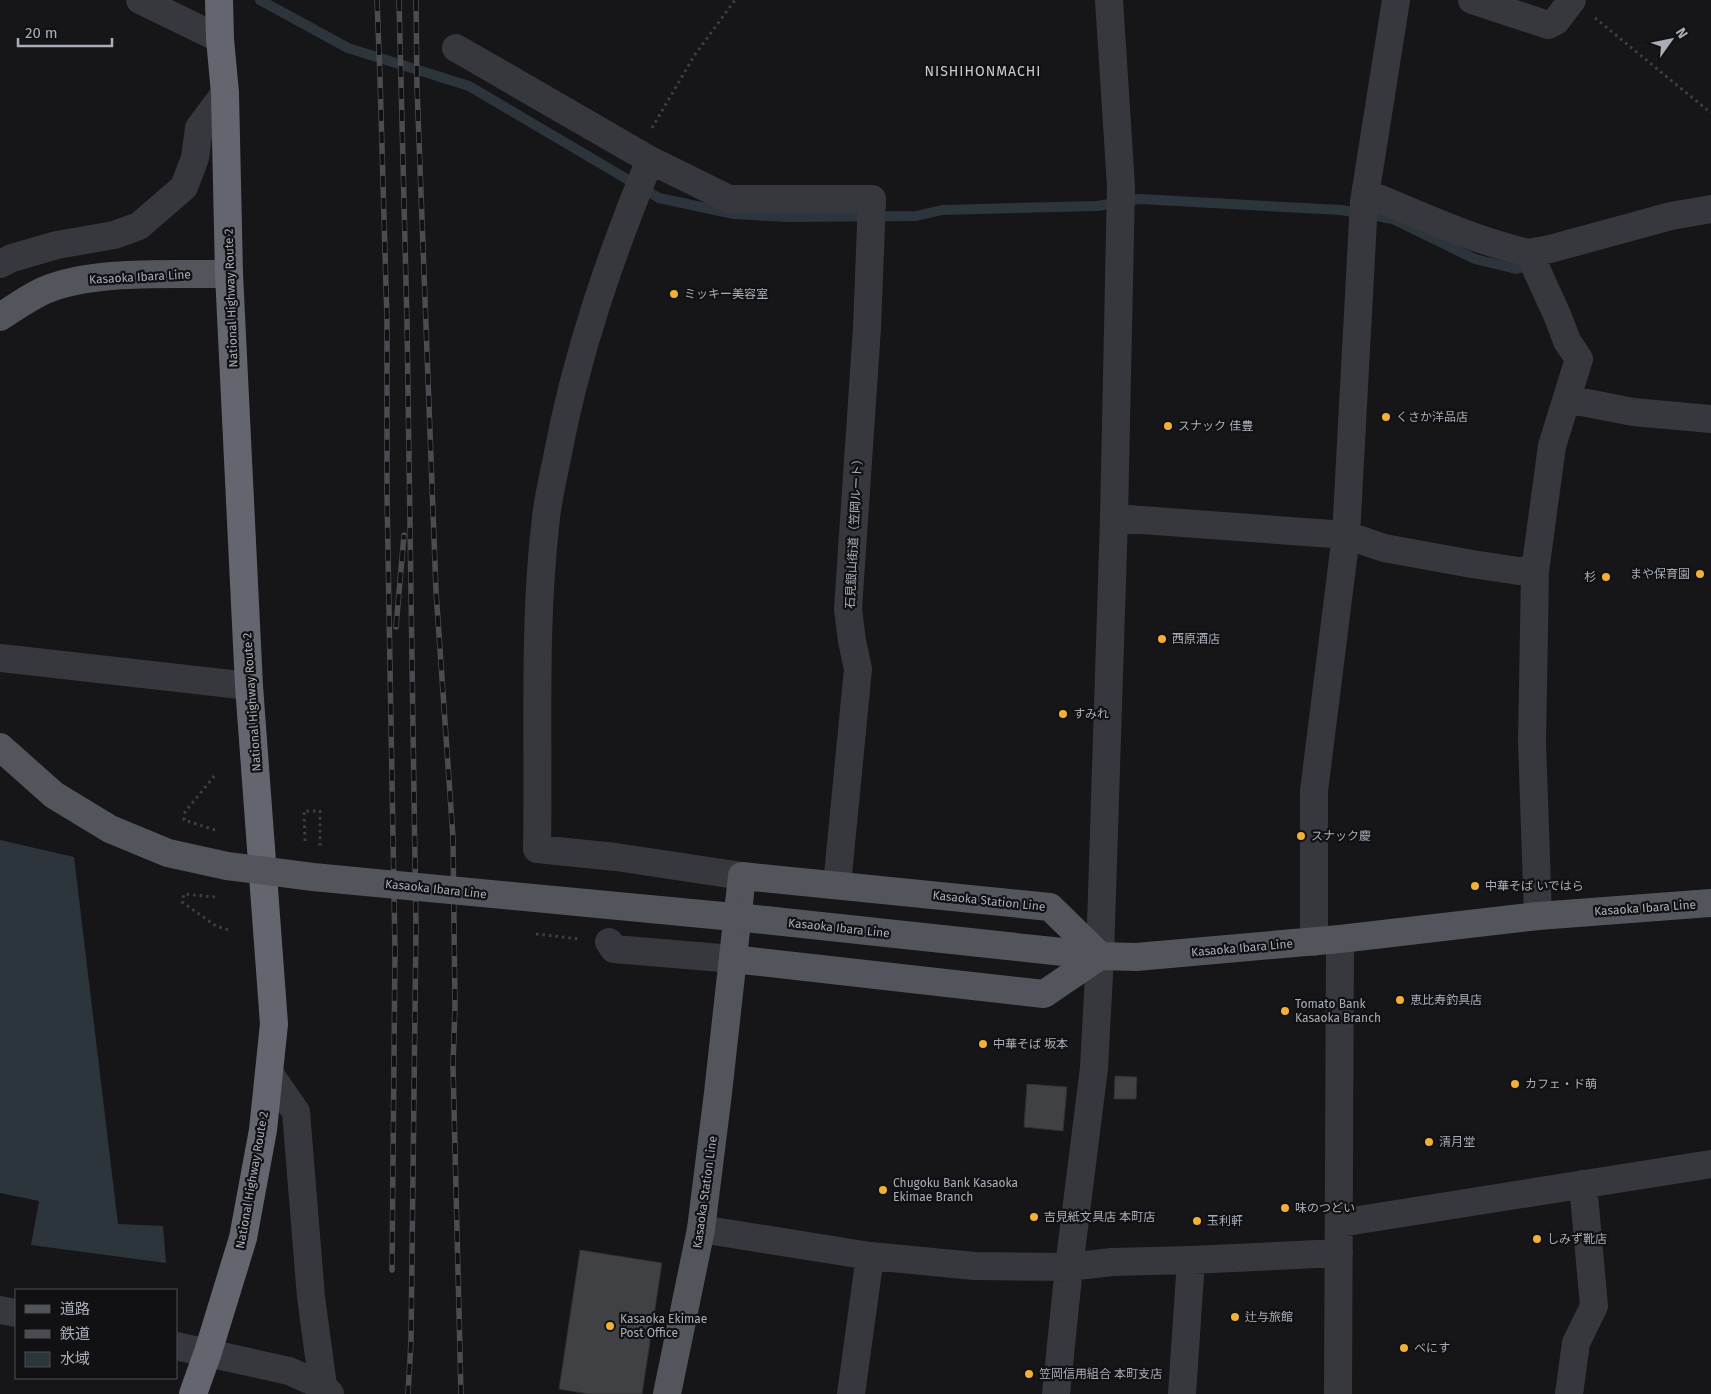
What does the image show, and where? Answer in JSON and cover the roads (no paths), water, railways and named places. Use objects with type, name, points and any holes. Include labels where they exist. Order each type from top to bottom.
[{"type":"highway","name":"National Highway Route 2","points":[[193,1394],[243,1238],[263,1130],[274,1024],[250,686],[229,274],[225,93],[218,0]]},
{"type":"main road","name":"Kasaoka Ibara Line","points":[[0,317],[44,291],[73,282],[135,275],[229,274]]},
{"type":"main road","name":"Kasaoka Ibara Line","points":[[0,747],[54,795],[110,829],[168,854],[227,866],[313,877],[765,920],[1100,956],[1136,957],[1327,941],[1538,916],[1711,903]]},
{"type":"main road","name":"Kasaoka Station Line","points":[[667,1394],[701,1229],[742,876],[1050,907],[1100,956]]},
{"type":"main road","points":[[733,959],[1044,994],[1100,956]]},
{"type":"street","points":[[140,0],[220,39]]},
{"type":"street","points":[[1056,1394],[1068,1267],[1094,1068],[1100,956],[1122,186],[1109,0]]},
{"type":"street","points":[[1338,1394],[1340,1223],[1327,941],[1314,792],[1346,535],[1364,207],[1396,0]]},
{"type":"street","points":[[1472,0],[1548,25],[1580,6]]},
{"type":"street","points":[[456,48],[647,159],[610,261],[586,337],[561,436],[546,516],[538,599],[537,849],[616,857],[742,876]]},
{"type":"street","points":[[0,264],[12,258],[57,245],[114,235],[139,226],[184,187],[195,158],[199,128],[225,93]]},
{"type":"street","name":"石見銀山街道（笠岡ルート）","points":[[647,159],[729,199],[872,199],[867,328],[848,609],[858,669],[837,885]]},
{"type":"street","points":[[1364,207],[1462,233],[1533,261],[1567,341],[1579,359],[1552,446],[1535,570],[1532,742],[1538,916]]},
{"type":"street","points":[[1533,261],[1550,249],[1671,216],[1711,209]]},
{"type":"street","points":[[1567,399],[1633,412],[1711,419]]},
{"type":"street","points":[[1114,518],[1346,535],[1384,548],[1519,571],[1535,570]]},
{"type":"street","points":[[0,658],[250,686]]},
{"type":"street","points":[[609,942],[614,949],[733,959]]},
{"type":"street","points":[[268,1073],[296,1112],[311,1297],[326,1390]]},
{"type":"street","points":[[1340,1223],[1711,1164]]},
{"type":"street","points":[[1568,1394],[1576,1343],[1594,1306],[1583,1184]]},
{"type":"street","points":[[701,1229],[870,1256],[975,1266],[1068,1267],[1112,1262],[1339,1253]]},
{"type":"street","points":[[851,1394],[870,1256]]},
{"type":"street","points":[[1182,1394],[1191,1260]]},
{"type":"street","points":[[0,1310],[15,1313]]},
{"type":"street","points":[[178,1346],[289,1371],[326,1390]]},
{"type":"water","points":[[0,840],[74,857],[118,1224],[163,1226],[166,1263],[31,1245],[39,1201],[0,1193]]},
{"type":"waterway","points":[[260,0],[348,48],[469,86],[659,198],[734,214],[786,217],[916,216],[942,210],[1097,206],[1139,199],[1341,210],[1393,219],[1475,259],[1516,269],[1533,265]]},
{"type":"railway","points":[[377,0],[387,321],[387,495],[395,951],[392,1270]]},
{"type":"railway","points":[[399,0],[407,323],[416,928],[411,1341],[408,1394]]},
{"type":"railway","points":[[416,0],[417,87],[436,591],[453,838],[455,1006],[453,1066],[461,1394]]},
{"type":"railway","points":[[396,627],[404,535]]},
{"type":"place","name":"ミッキー美容室","points":[[674,294]]},
{"type":"place","name":"くさか洋品店","points":[[1386,417]]},
{"type":"place","name":"スナック 佳豊","points":[[1168,426]]},
{"type":"place","name":"まや保育園","points":[[1700,574]]},
{"type":"place","name":"杉","points":[[1606,577]]},
{"type":"place","name":"西原酒店","points":[[1162,639]]},
{"type":"place","name":"すみれ","points":[[1063,714]]},
{"type":"place","name":"スナック慶","points":[[1301,836]]},
{"type":"place","name":"中華そば いではら","points":[[1475,886]]},
{"type":"place","name":"恵比寿釣具店","points":[[1400,1000]]},
{"type":"place","name":"Tomato Bank Kasaoka Branch","points":[[1285,1011]]},
{"type":"place","name":"中華そば 坂本","points":[[983,1044]]},
{"type":"place","name":"カフェ・ド萌","points":[[1515,1084]]},
{"type":"place","name":"清月堂","points":[[1429,1142]]},
{"type":"place","name":"Chugoku Bank Kasaoka Ekimae Branch","points":[[883,1190]]},
{"type":"place","name":"味のつどい","points":[[1285,1208]]},
{"type":"place","name":"吉見紙文具店 本町店","points":[[1034,1217]]},
{"type":"place","name":"玉利軒","points":[[1197,1221]]},
{"type":"place","name":"しみず靴店","points":[[1537,1239]]},
{"type":"place","name":"辻与旅館","points":[[1235,1317]]},
{"type":"place","name":"Kasaoka Ekimae Post Office","points":[[610,1326]]},
{"type":"place","name":"べにす","points":[[1404,1348]]},
{"type":"place","name":"笠岡信用組合 本町支店","points":[[1029,1374]]},
{"type":"district","name":"NISHIHONMACHI","points":[[983,71]]}]
